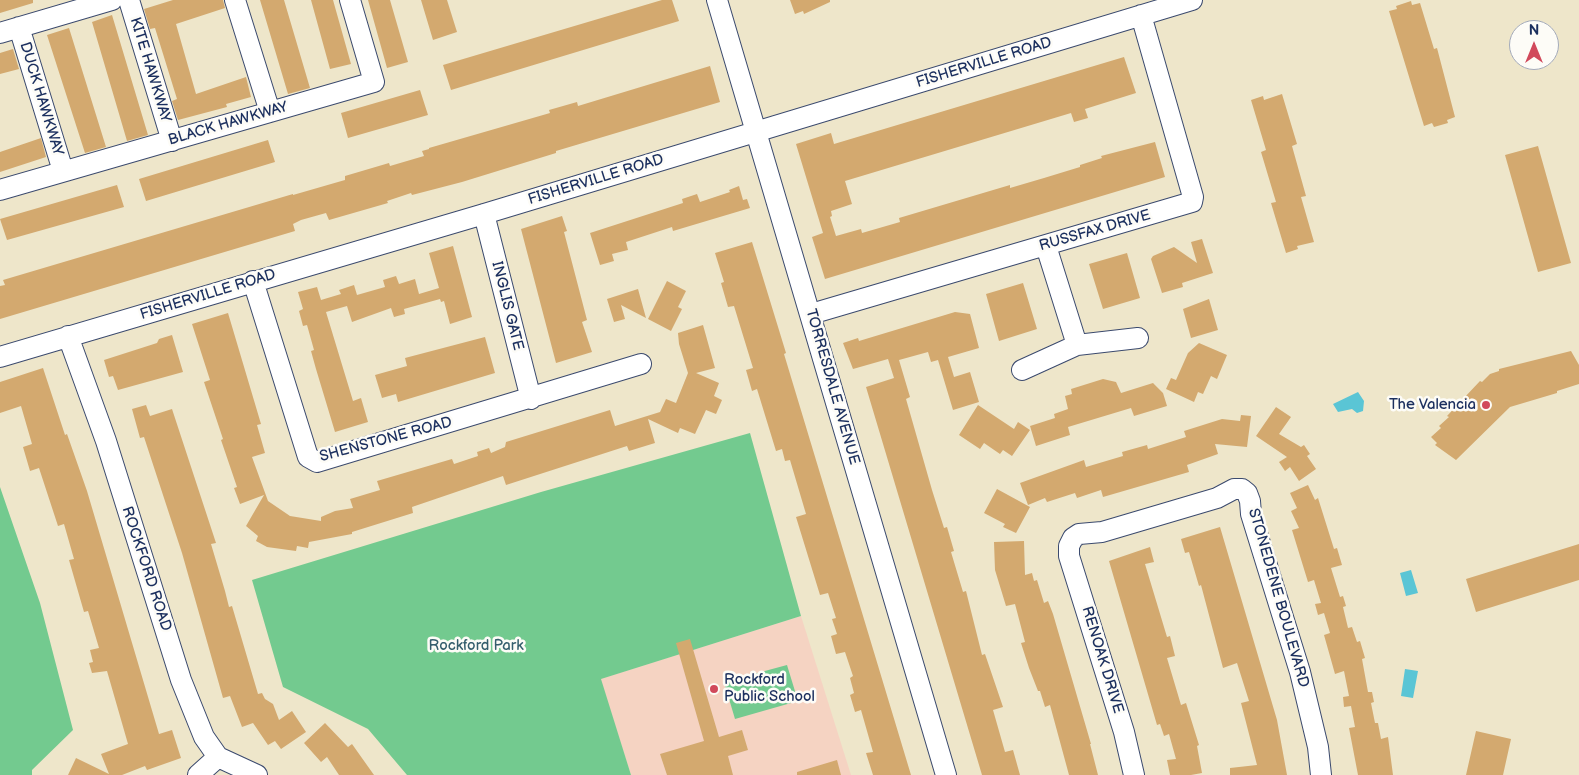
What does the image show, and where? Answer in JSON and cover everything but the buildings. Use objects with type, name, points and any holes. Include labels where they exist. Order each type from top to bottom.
[{"type":"street","points":[[9,30],[112,0]]},
{"type":"street","name":"KITE HAWKWAY","points":[[129,0],[172,141]]},
{"type":"street","points":[[234,0],[270,112]]},
{"type":"street","name":"BLACK HAWKWAY","points":[[0,190],[374,82],[350,0]]},
{"type":"street","name":"TORRESDALE AVENUE","points":[[717,0],[946,775]]},
{"type":"street","name":"FISHERVILLE ROAD","points":[[0,357],[484,214],[1192,0]]},
{"type":"street","name":"RUSSFAX DRIVE","points":[[811,314],[1187,205],[1193,199],[1140,15]]},
{"type":"street","name":"DUCK HAWKWAY","points":[[9,30],[63,171]]},
{"type":"street","name":"INGLIS GATE","points":[[484,214],[531,399]]},
{"type":"street","points":[[1046,246],[1077,345]]},
{"type":"street","name":"SHENSTONE ROAD","points":[[253,281],[308,457],[317,462],[531,399],[641,364]]},
{"type":"street","name":"ROCKFORD ROAD","points":[[68,336],[106,440],[181,680],[204,737],[218,757]]},
{"type":"street","points":[[1022,370],[1077,345],[1138,338]]},
{"type":"street","name":"STONEDENE BOULEVARD","points":[[1069,546],[1073,538],[1079,534],[1102,532],[1218,498],[1234,489],[1242,489],[1248,493],[1251,514],[1300,672],[1316,739],[1321,775]]},
{"type":"street","name":"RENOAK DRIVE","points":[[1069,546],[1069,556],[1124,732],[1134,775]]},
{"type":"street","points":[[198,775],[218,757],[257,775]]},
{"type":"shaded area","name":"Rockford Public School","points":[[801,616],[851,775],[631,775],[600,679]]},
{"type":"green space","name":"Rockford Park","points":[[750,433],[801,616],[601,679],[631,775],[407,775],[368,729],[283,687],[252,580],[541,492]]},
{"type":"green space","points":[[0,487],[40,603],[73,730],[32,770],[32,775],[0,775]]},
{"type":"green space","points":[[787,665],[798,701],[735,719],[724,682]]},
{"type":"water","points":[[1358,392],[1364,401],[1363,411],[1357,413],[1352,409],[1338,412],[1333,404]]},
{"type":"water","points":[[1411,570],[1418,593],[1406,596],[1400,573]]},
{"type":"water","points":[[1405,669],[1418,671],[1413,698],[1401,696]]},
{"type":"place","name":"The Valencia","points":[[1486,405]]},
{"type":"place","name":"Rockford Public School","points":[[714,689]]}]
